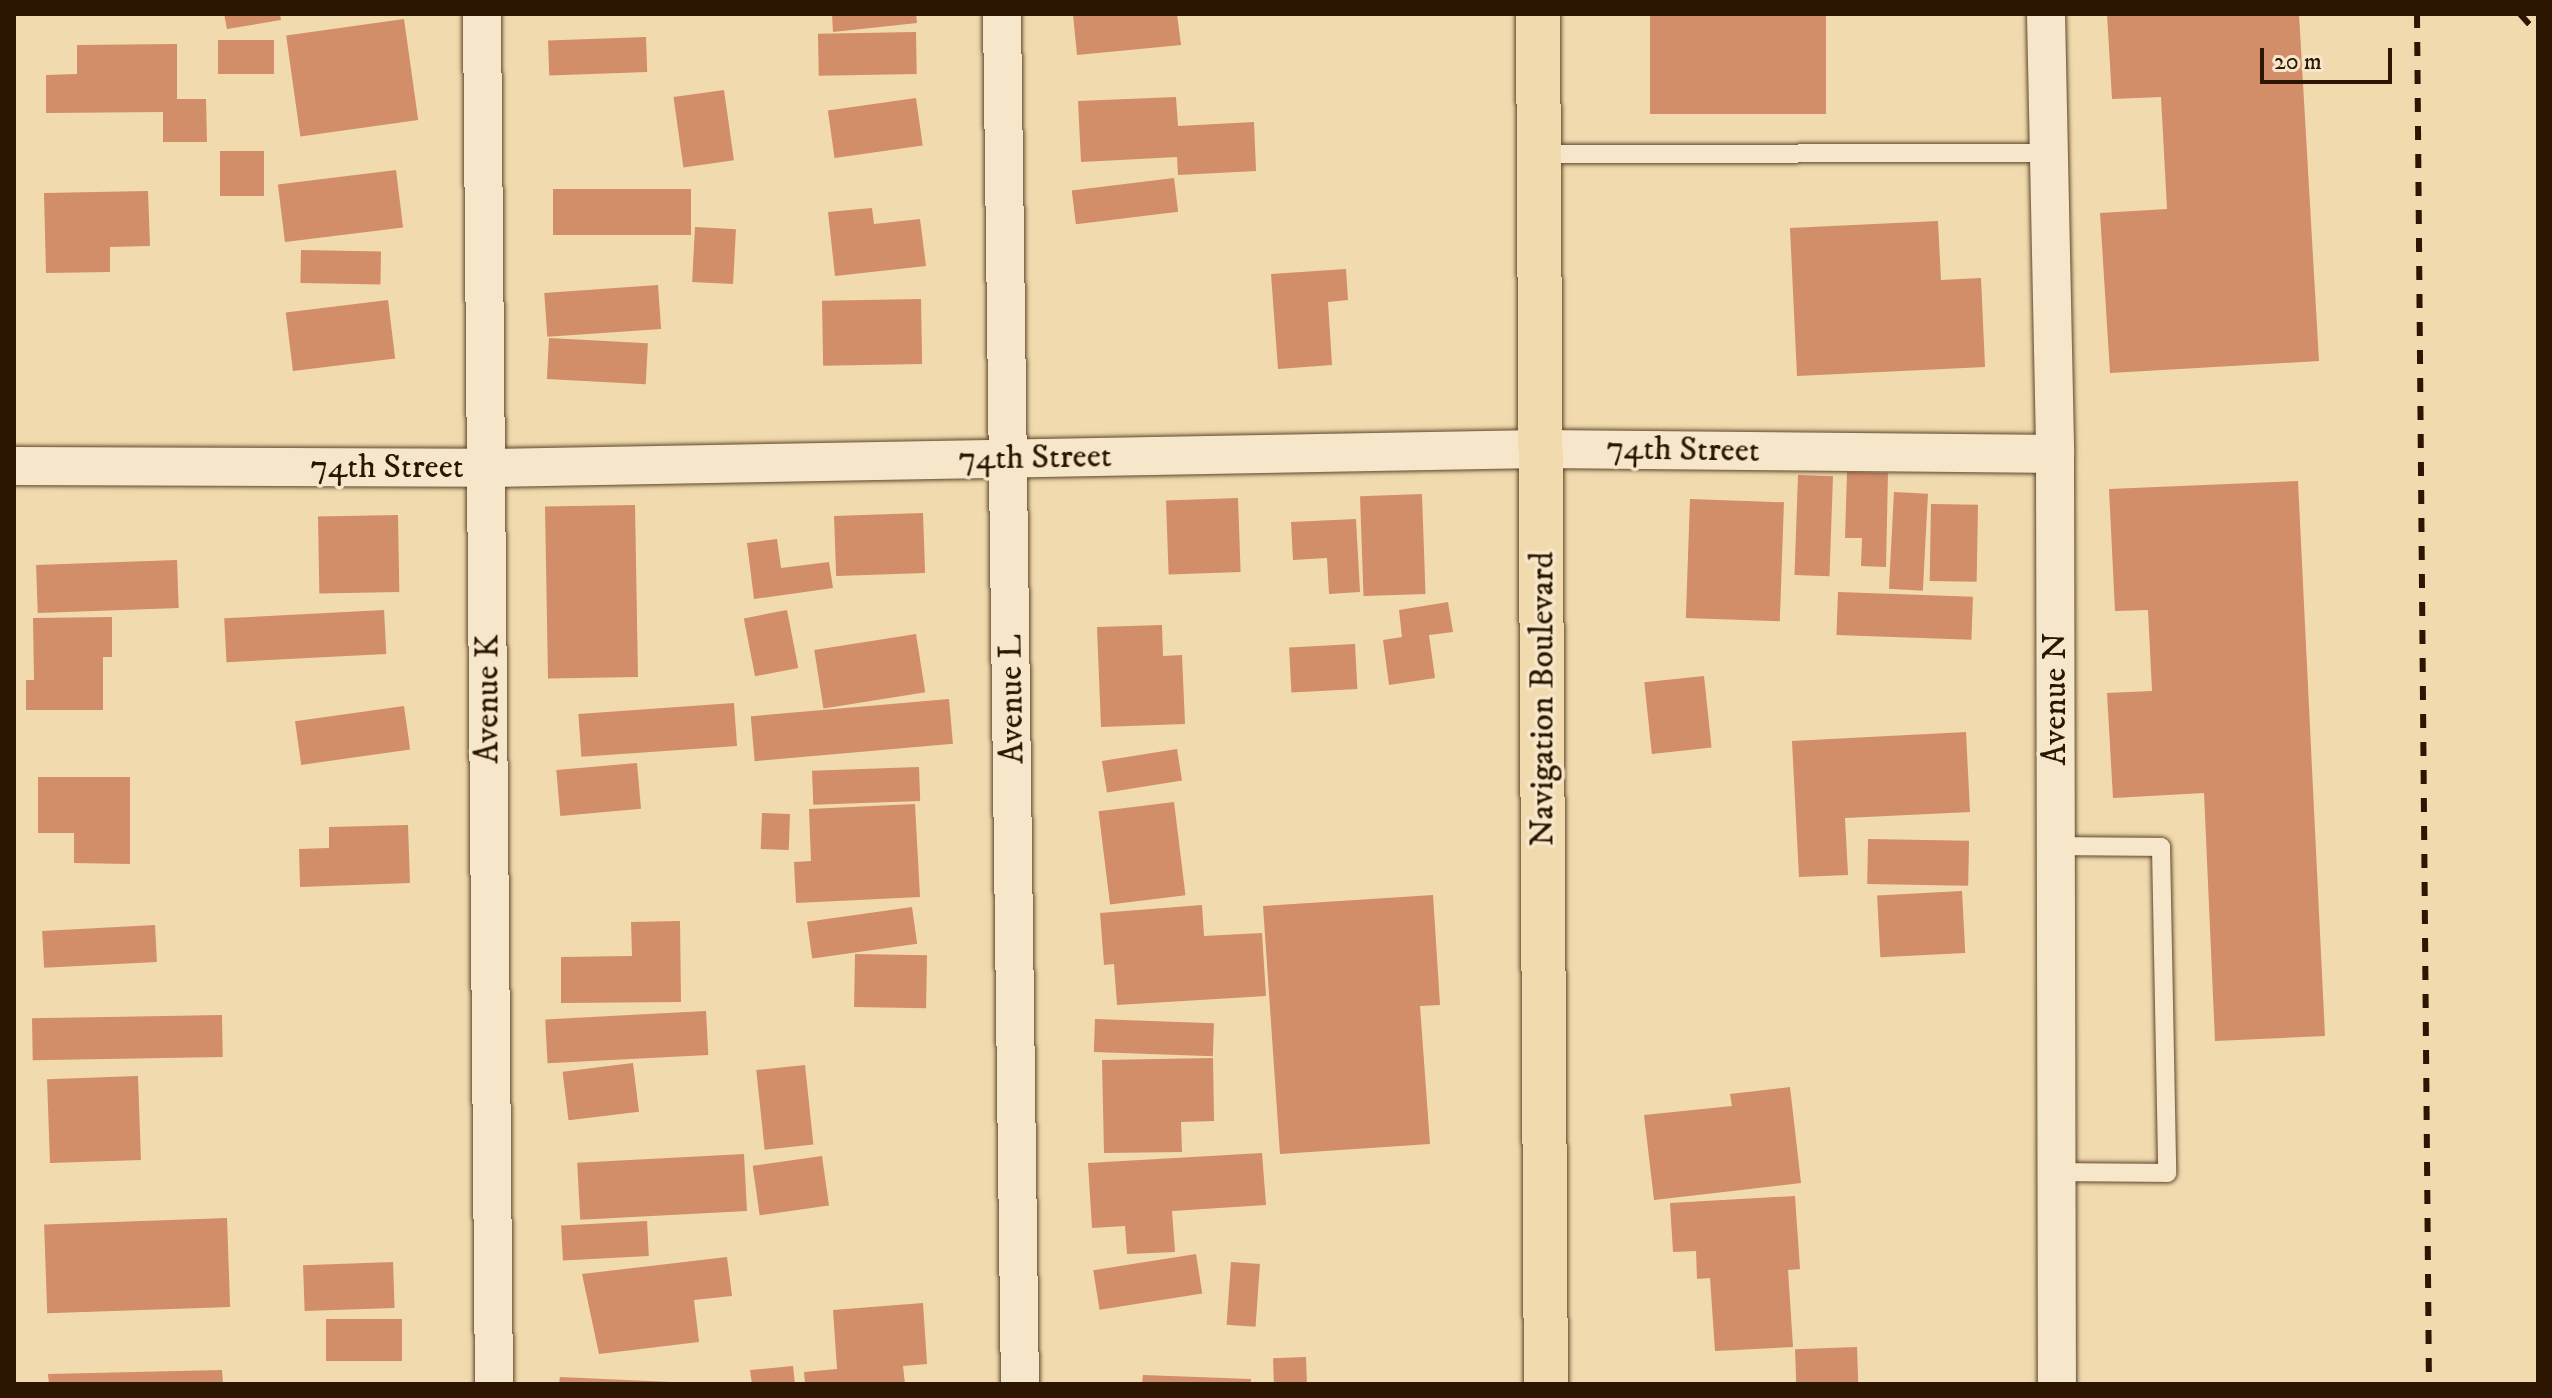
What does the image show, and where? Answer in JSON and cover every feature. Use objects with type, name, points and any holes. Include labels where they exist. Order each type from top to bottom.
[{"type":"main road","name":"Navigation Boulevard","points":[[1538,14],[1546,1384]]},
{"type":"street","name":"Avenue K","points":[[482,14],[494,1384]]},
{"type":"street","name":"Avenue L","points":[[1002,14],[1020,1384]]},
{"type":"street","name":"Avenue N","points":[[2046,14],[2055,454],[2057,1384]]},
{"type":"street","name":"74th Street","points":[[14,466],[486,468],[1541,449],[2055,454]]},
{"type":"lane","points":[[1539,154],[2048,153]]},
{"type":"lane","points":[[2056,846],[2161,847],[2167,1173],[2056,1172]]},
{"type":"building","points":[[224,14],[280,14],[281,20],[227,29]]},
{"type":"building","points":[[832,14],[916,14],[917,23],[833,32]]},
{"type":"building","points":[[1073,14],[1177,14],[1181,45],[1077,55]]},
{"type":"building","points":[[1650,14],[1826,14],[1826,114],[1650,114]]},
{"type":"building","points":[[2107,14],[2299,14],[2319,361],[2110,373],[2100,213],[2167,209],[2161,97],[2112,99]]},
{"type":"building","points":[[404,19],[418,120],[300,137],[286,36]]},
{"type":"building","points":[[916,32],[917,74],[819,76],[818,34]]},
{"type":"building","points":[[646,37],[647,72],[549,75],[548,40]]},
{"type":"building","points":[[218,40],[274,40],[274,74],[218,74]]},
{"type":"building","points":[[177,44],[177,99],[206,99],[207,142],[163,142],[163,112],[46,113],[46,75],[77,74],[77,45]]},
{"type":"building","points":[[724,90],[734,160],[683,167],[673,97]]},
{"type":"building","points":[[1176,97],[1178,126],[1254,122],[1256,171],[1178,175],[1177,157],[1081,162],[1078,101]]},
{"type":"building","points":[[916,98],[923,146],[835,158],[828,110]]},
{"type":"building","points":[[220,151],[264,151],[264,196],[220,196]]},
{"type":"building","points":[[396,170],[403,228],[285,242],[278,185]]},
{"type":"building","points":[[1174,178],[1178,212],[1076,224],[1072,191]]},
{"type":"building","points":[[553,189],[691,189],[691,235],[553,235]]},
{"type":"building","points":[[148,191],[150,246],[110,247],[110,272],[46,273],[44,193]]},
{"type":"building","points":[[872,208],[874,224],[920,219],[926,266],[835,276],[828,212]]},
{"type":"building","points":[[1938,221],[1941,280],[1981,278],[1985,367],[1797,376],[1790,228]]},
{"type":"building","points":[[695,227],[736,229],[733,284],[692,282]]},
{"type":"building","points":[[301,250],[381,251],[380,284],[300,283]]},
{"type":"building","points":[[1346,269],[1348,300],[1328,302],[1332,365],[1278,369],[1271,274]]},
{"type":"building","points":[[658,285],[661,329],[547,337],[544,293]]},
{"type":"building","points":[[921,299],[922,364],[823,366],[822,301]]},
{"type":"building","points":[[388,300],[395,359],[293,371],[286,313]]},
{"type":"building","points":[[549,338],[648,343],[646,384],[547,379]]},
{"type":"building","points":[[1847,472],[1888,473],[1886,567],[1861,566],[1862,538],[1845,538]]},
{"type":"building","points":[[1798,475],[1833,476],[1829,576],[1795,575]]},
{"type":"building","points":[[2298,481],[2325,1036],[2215,1041],[2204,793],[2113,798],[2107,693],[2152,691],[2148,610],[2115,611],[2109,489]]},
{"type":"building","points":[[1894,492],[1928,494],[1923,591],[1889,589]]},
{"type":"building","points":[[1422,494],[1425,594],[1364,596],[1360,496]]},
{"type":"building","points":[[1238,498],[1241,572],[1169,574],[1166,501]]},
{"type":"building","points":[[1690,499],[1784,502],[1780,621],[1686,618]]},
{"type":"building","points":[[1931,504],[1978,505],[1977,582],[1930,581]]},
{"type":"building","points":[[635,505],[638,677],[548,679],[545,507]]},
{"type":"building","points":[[923,513],[925,573],[836,576],[834,516]]},
{"type":"building","points":[[398,515],[399,592],[319,593],[318,516]]},
{"type":"building","points":[[1356,519],[1360,592],[1329,594],[1327,558],[1293,560],[1291,522]]},
{"type":"building","points":[[777,539],[781,568],[829,562],[833,588],[754,599],[747,543]]},
{"type":"building","points":[[177,560],[179,608],[38,613],[36,565]]},
{"type":"building","points":[[1838,592],[1973,597],[1971,640],[1836,635]]},
{"type":"building","points":[[1448,602],[1453,632],[1429,635],[1435,678],[1389,685],[1383,640],[1402,637],[1399,610]]},
{"type":"building","points":[[384,610],[386,654],[227,662],[224,618]]},
{"type":"building","points":[[787,610],[798,668],[755,676],[744,618]]},
{"type":"building","points":[[112,617],[112,657],[103,657],[103,710],[26,710],[26,680],[34,680],[33,618]]},
{"type":"building","points":[[1162,625],[1163,656],[1182,655],[1185,724],[1101,727],[1097,627]]},
{"type":"building","points":[[916,634],[925,692],[823,708],[814,650]]},
{"type":"building","points":[[1355,644],[1357,689],[1291,692],[1289,647]]},
{"type":"building","points":[[1704,676],[1712,748],[1652,754],[1644,682]]},
{"type":"building","points":[[949,699],[953,744],[755,761],[751,716]]},
{"type":"building","points":[[734,703],[737,746],[581,757],[578,714]]},
{"type":"building","points":[[404,706],[410,750],[301,765],[295,721]]},
{"type":"building","points":[[1966,732],[1970,812],[1845,818],[1848,875],[1799,877],[1792,741]]},
{"type":"building","points":[[1177,749],[1182,781],[1107,792],[1102,761]]},
{"type":"building","points":[[637,763],[641,809],[560,816],[556,770]]},
{"type":"building","points":[[919,767],[920,801],[813,805],[812,771]]},
{"type":"building","points":[[38,777],[130,777],[130,864],[74,863],[74,833],[38,833]]},
{"type":"building","points":[[1174,802],[1185,895],[1110,905],[1099,811]]},
{"type":"building","points":[[915,804],[920,897],[796,903],[794,862],[811,861],[809,809]]},
{"type":"building","points":[[762,813],[790,814],[789,850],[761,849]]},
{"type":"building","points":[[408,825],[410,883],[300,887],[299,849],[329,848],[329,827]]},
{"type":"building","points":[[1868,839],[1969,841],[1968,886],[1867,884]]},
{"type":"building","points":[[1962,891],[1965,953],[1880,957],[1877,895]]},
{"type":"building","points":[[1433,895],[1440,1005],[1420,1006],[1430,1144],[1280,1154],[1263,906]]},
{"type":"building","points":[[1202,905],[1204,936],[1262,933],[1266,996],[1117,1005],[1114,964],[1104,965],[1100,913]]},
{"type":"building","points":[[912,907],[917,944],[812,958],[807,922]]},
{"type":"building","points":[[680,921],[681,1002],[561,1003],[561,957],[632,956],[631,922]]},
{"type":"building","points":[[155,925],[157,962],[44,968],[42,931]]},
{"type":"building","points":[[855,954],[927,955],[926,1008],[854,1007]]},
{"type":"building","points":[[706,1011],[708,1055],[548,1063],[545,1019]]},
{"type":"building","points":[[222,1015],[223,1057],[33,1060],[32,1018]]},
{"type":"building","points":[[1095,1019],[1214,1023],[1213,1056],[1094,1052]]},
{"type":"building","points":[[1213,1058],[1214,1121],[1181,1122],[1182,1152],[1104,1153],[1102,1060]]},
{"type":"building","points":[[633,1063],[639,1112],[569,1120],[563,1072]]},
{"type":"building","points":[[805,1065],[813,1145],[765,1150],[756,1070]]},
{"type":"building","points":[[138,1076],[141,1160],[50,1163],[47,1079]]},
{"type":"building","points":[[1790,1087],[1801,1183],[1654,1200],[1644,1115],[1732,1106],[1730,1094]]},
{"type":"building","points":[[1262,1153],[1266,1205],[1172,1211],[1175,1252],[1127,1254],[1125,1226],[1092,1228],[1088,1163]]},
{"type":"building","points":[[744,1154],[747,1211],[580,1220],[577,1163]]},
{"type":"building","points":[[822,1156],[829,1206],[760,1215],[753,1166]]},
{"type":"building","points":[[1795,1196],[1800,1269],[1788,1270],[1793,1347],[1715,1351],[1710,1278],[1697,1279],[1696,1251],[1673,1252],[1670,1203]]},
{"type":"building","points":[[227,1218],[230,1307],[47,1313],[44,1224]]},
{"type":"building","points":[[647,1221],[649,1256],[563,1260],[561,1226]]},
{"type":"building","points":[[1196,1254],[1202,1294],[1100,1310],[1093,1270]]},
{"type":"building","points":[[727,1257],[732,1296],[694,1300],[699,1342],[599,1354],[582,1274]]},
{"type":"building","points":[[393,1262],[395,1308],[305,1311],[303,1265]]},
{"type":"building","points":[[1231,1262],[1260,1264],[1256,1327],[1227,1325]]},
{"type":"building","points":[[923,1303],[927,1364],[903,1366],[905,1384],[805,1384],[804,1372],[837,1369],[833,1310]]},
{"type":"building","points":[[326,1319],[402,1319],[402,1361],[326,1361]]},
{"type":"building","points":[[1857,1347],[1858,1384],[1796,1384],[1795,1349]]},
{"type":"building","points":[[1306,1357],[1307,1384],[1274,1384],[1273,1358]]},
{"type":"building","points":[[793,1366],[795,1384],[752,1384],[750,1370]]},
{"type":"building","points":[[222,1370],[223,1384],[49,1384],[48,1374]]},
{"type":"building","points":[[1143,1375],[1251,1379],[1251,1384],[1142,1384]]},
{"type":"building","points":[[560,1377],[671,1382],[671,1384],[559,1384]]},
{"type":"railway","points":[[2417,14],[2429,1384]]},
{"type":"railway","points":[[2520,14],[2538,34]]}]
